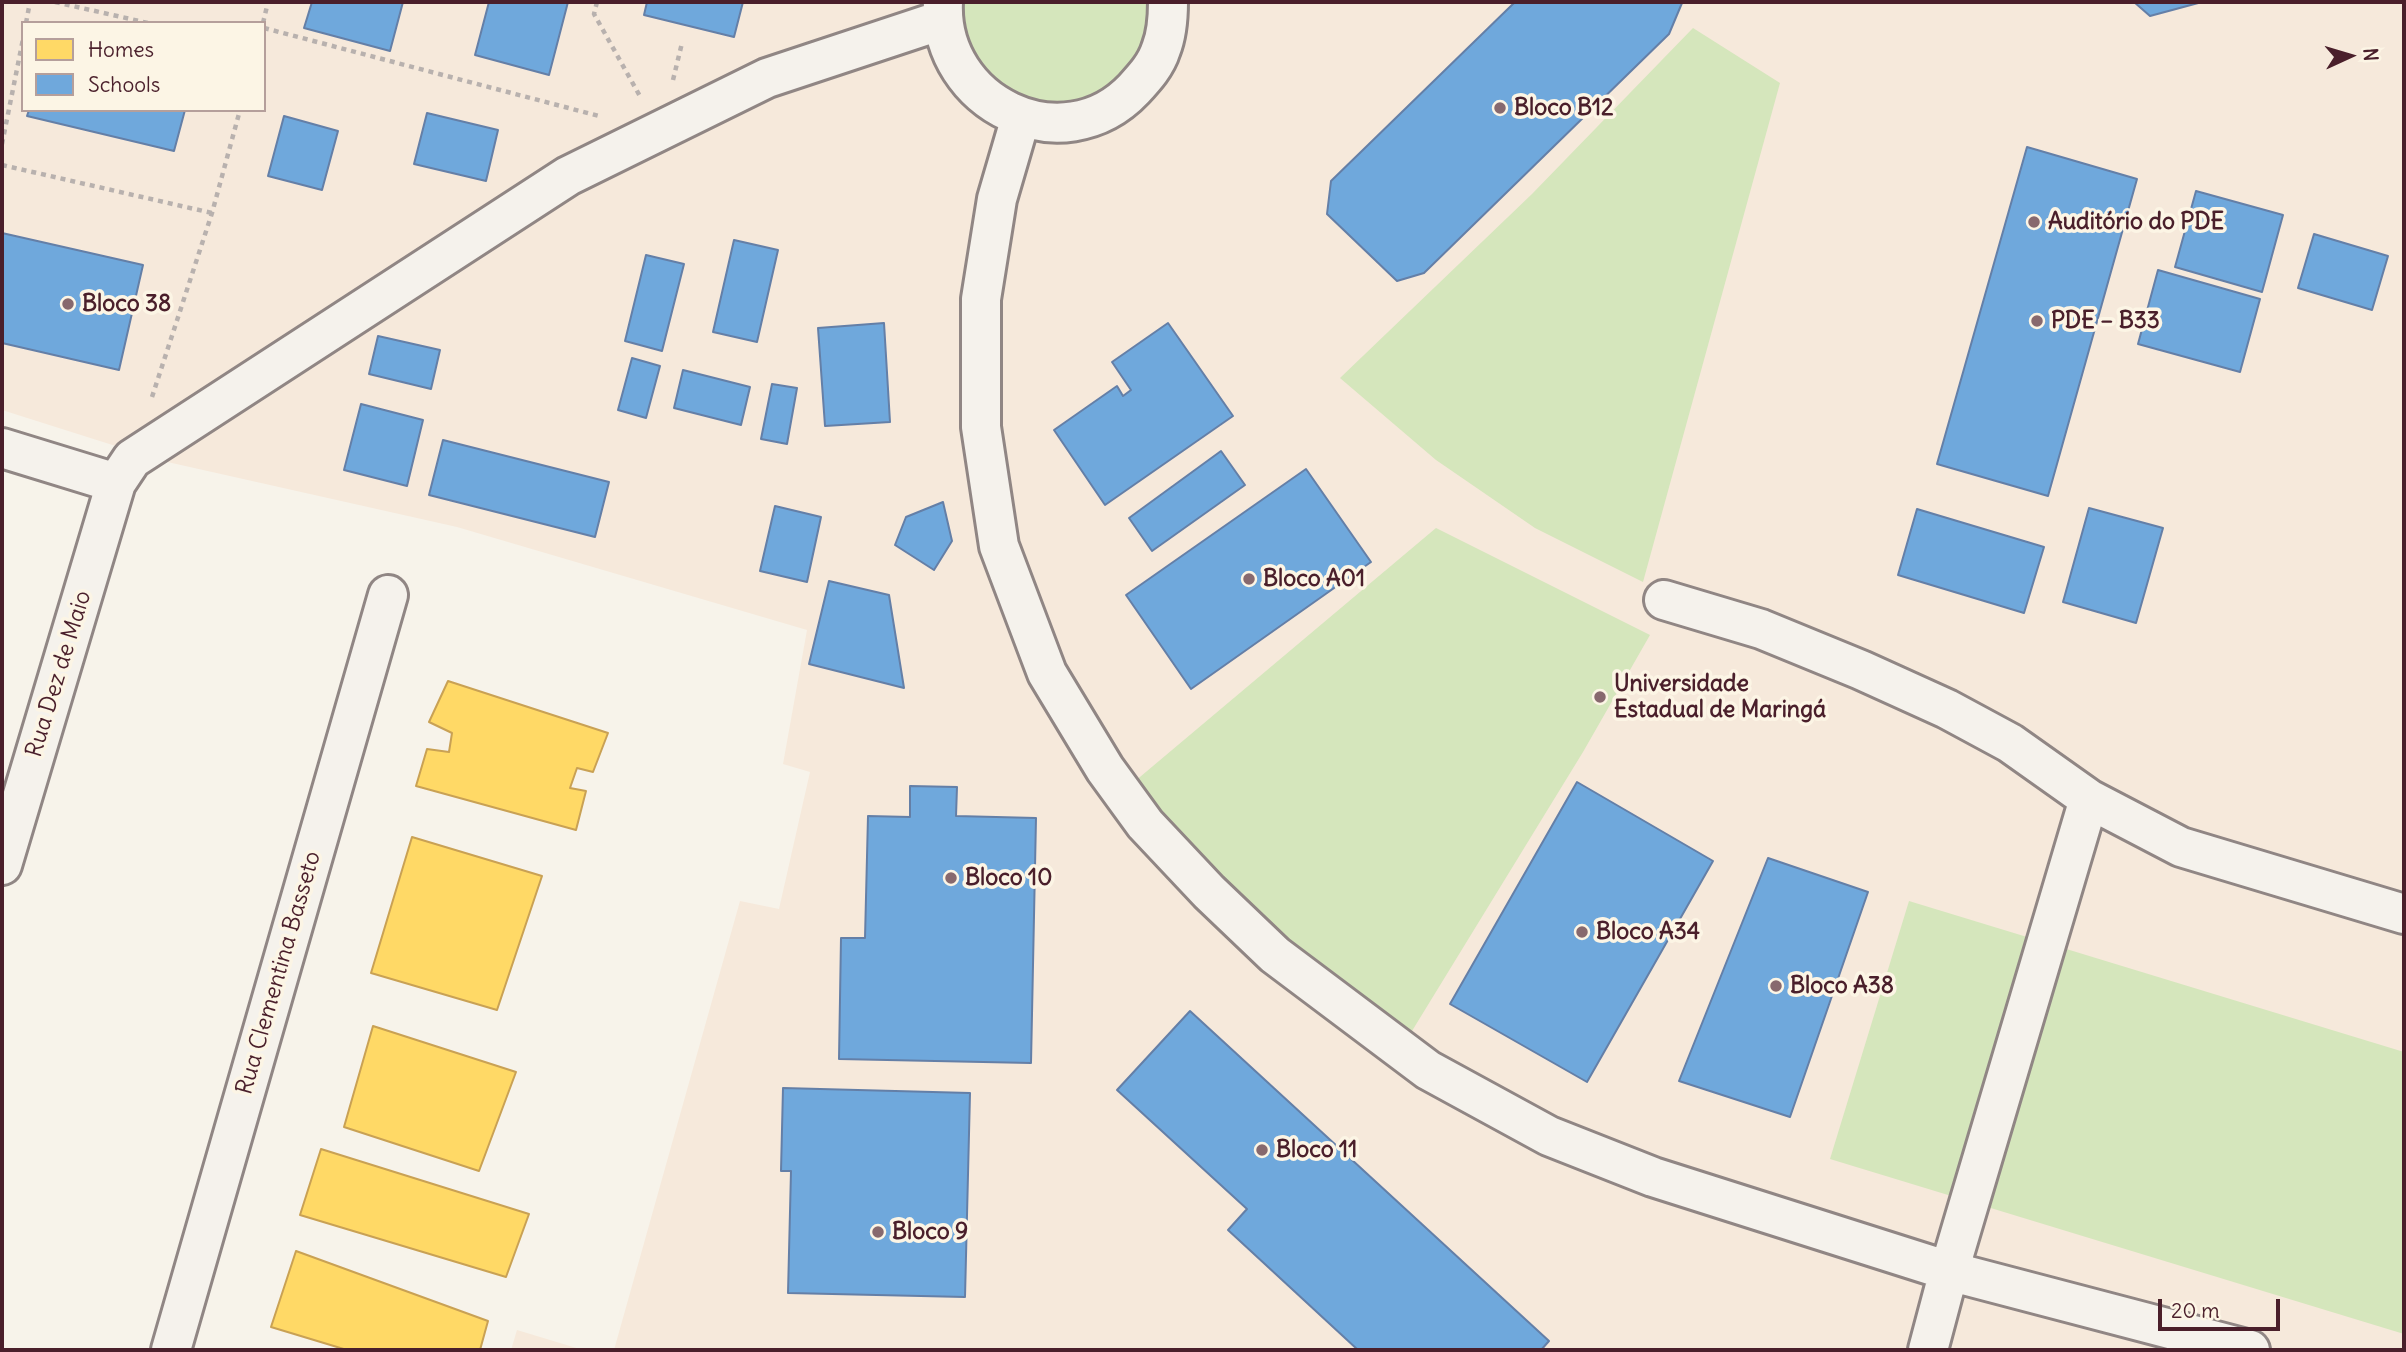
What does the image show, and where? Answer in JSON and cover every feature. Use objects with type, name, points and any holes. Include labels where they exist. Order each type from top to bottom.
[{"type":"street","points":[[2,448],[124,471],[568,176],[768,79],[943,11],[951,52],[967,81],[992,103],[1021,117],[1044,122],[1068,122],[1092,116],[1124,100],[1149,73],[1161,50],[1167,25],[1168,2]]},
{"type":"street","points":[[1021,117],[997,199],[981,299],[981,426],[999,546],[1047,673],[1105,769],[1145,824],[1209,892],[1275,956],[1428,1070],[1549,1136],[1653,1177],[1949,1271],[2250,1350]]},
{"type":"street","name":"Rua Dez de Maio","points":[[2,865],[124,471]]},
{"type":"street","name":"Rua Clementina Basseto","points":[[171,1350],[388,595]]},
{"type":"street","points":[[1664,600],[1760,629],[1947,709],[2010,743],[2089,799],[2181,847],[2404,914]]},
{"type":"street","points":[[1928,1350],[2089,799]]},
{"type":"path","points":[[26,21],[30,2]]},
{"type":"path","points":[[55,2],[139,21]]},
{"type":"path","points":[[263,21],[268,2]]},
{"type":"path","points":[[597,2],[594,14],[660,132]]},
{"type":"path","points":[[266,29],[660,132]]},
{"type":"path","points":[[2,144],[21,49]]},
{"type":"path","points":[[124,471],[212,213],[239,112]]},
{"type":"path","points":[[2,165],[212,213]]},
{"type":"shaded area","name":"Universidade Estadual de Maringá","points":[[2,2],[2404,2],[2404,1350],[614,1350],[740,901],[779,909],[810,772],[783,764],[807,630],[457,527],[163,461],[2,410]]},
{"type":"shaded area","points":[[517,1330],[583,1350],[511,1350]]},
{"type":"green space","points":[[956,2],[1155,2],[1155,23],[1125,81],[1065,108],[1001,93],[961,42]]},
{"type":"green space","points":[[1693,28],[1780,83],[1643,582],[1535,528],[1436,460],[1340,378],[1532,194]]},
{"type":"green space","points":[[1436,528],[1650,635],[1583,752],[1404,1044],[1217,884],[1134,782]]},
{"type":"green space","points":[[1909,901],[2404,1052],[2404,1334],[1830,1159]]},
{"type":"building: Homes","points":[[448,681],[608,733],[593,772],[577,768],[570,788],[586,791],[576,830],[416,786],[427,749],[449,752],[452,733],[429,722]]},
{"type":"building: Homes","points":[[412,837],[542,876],[497,1010],[371,973]]},
{"type":"building: Homes","points":[[373,1026],[516,1072],[479,1171],[344,1127]]},
{"type":"building: Homes","points":[[321,1149],[529,1214],[506,1277],[300,1215]]},
{"type":"building: Homes","points":[[296,1251],[488,1321],[480,1350],[347,1350],[271,1327]]},
{"type":"building: Schools","points":[[312,2],[403,2],[390,51],[304,28]]},
{"type":"building: Schools","points":[[489,2],[568,2],[549,75],[475,55]]},
{"type":"building: Schools","points":[[647,2],[743,2],[734,37],[644,15]]},
{"type":"building: Schools","name":"Bloco B12","points":[[1515,2],[1682,3],[1669,34],[1424,273],[1397,281],[1327,214],[1331,181]]},
{"type":"building: Schools","points":[[2134,2],[2202,2],[2150,16]]},
{"type":"building: Schools","points":[[28,112],[184,112],[174,151],[27,116]]},
{"type":"building: Schools","points":[[427,113],[498,130],[486,181],[414,164]]},
{"type":"building: Schools","points":[[284,116],[338,131],[322,190],[268,176]]},
{"type":"building: Schools","name":"PDE – B33","points":[[2027,147],[2137,179],[2048,496],[1937,464]]},
{"type":"building: Schools","points":[[2196,191],[2283,215],[2262,292],[2175,267]]},
{"type":"building: Schools","name":"Bloco 38","points":[[2,233],[143,265],[119,370],[2,343]]},
{"type":"building: Schools","points":[[2314,234],[2388,256],[2372,310],[2298,288]]},
{"type":"building: Schools","points":[[734,240],[778,250],[757,342],[713,332]]},
{"type":"building: Schools","points":[[646,255],[684,264],[662,351],[625,341]]},
{"type":"building: Schools","points":[[2158,270],[2260,299],[2240,372],[2138,344]]},
{"type":"building: Schools","points":[[884,323],[890,422],[825,426],[818,328]]},
{"type":"building: Schools","points":[[1168,323],[1233,416],[1105,505],[1054,430],[1117,386],[1123,396],[1131,390],[1112,362]]},
{"type":"building: Schools","points":[[378,336],[440,350],[431,389],[369,374]]},
{"type":"building: Schools","points":[[632,358],[660,366],[646,418],[618,410]]},
{"type":"building: Schools","points":[[683,370],[750,387],[741,425],[674,408]]},
{"type":"building: Schools","points":[[772,384],[797,388],[787,444],[761,439]]},
{"type":"building: Schools","points":[[361,404],[423,420],[407,486],[344,470]]},
{"type":"building: Schools","points":[[443,440],[609,482],[595,537],[429,495]]},
{"type":"building: Schools","points":[[1221,451],[1245,485],[1152,551],[1129,518]]},
{"type":"building: Schools","name":"Bloco A01","points":[[1306,469],[1371,562],[1191,689],[1126,595]]},
{"type":"building: Schools","points":[[943,502],[952,541],[934,570],[895,545],[906,517]]},
{"type":"building: Schools","points":[[775,506],[821,517],[807,582],[760,571]]},
{"type":"building: Schools","points":[[2089,508],[2163,528],[2136,623],[2063,602]]},
{"type":"building: Schools","points":[[1917,509],[2044,547],[2024,613],[1898,575]]},
{"type":"building: Schools","points":[[829,581],[889,595],[904,688],[809,664]]},
{"type":"building: Schools","name":"Bloco A34","points":[[1577,782],[1713,861],[1587,1082],[1450,1004]]},
{"type":"building: Schools","name":"Bloco 10","points":[[910,786],[957,787],[956,816],[1036,818],[1031,1063],[839,1059],[841,938],[865,938],[868,816],[910,817]]},
{"type":"building: Schools","name":"Bloco A38","points":[[1768,858],[1868,892],[1790,1117],[1679,1081]]},
{"type":"building: Schools","name":"Bloco 11","points":[[1190,1011],[1549,1341],[1541,1350],[1358,1350],[1228,1230],[1247,1209],[1117,1090]]},
{"type":"building: Schools","name":"Bloco 9","points":[[783,1088],[970,1093],[965,1297],[788,1293],[791,1171],[781,1171]]},
{"type":"place","name":"Bloco B12","points":[[1500,108]]},
{"type":"place","name":"Auditório do PDE","points":[[2034,222]]},
{"type":"place","name":"Bloco 38","points":[[68,304]]},
{"type":"place","name":"PDE – B33","points":[[2037,321]]},
{"type":"place","name":"Bloco A01","points":[[1249,579]]},
{"type":"place","name":"Universidade Estadual de Maringá","points":[[1600,697]]},
{"type":"place","name":"Bloco 10","points":[[951,878]]},
{"type":"place","name":"Bloco A34","points":[[1582,932]]},
{"type":"place","name":"Bloco A38","points":[[1776,986]]},
{"type":"place","name":"Bloco 11","points":[[1262,1150]]},
{"type":"place","name":"Bloco 9","points":[[878,1232]]}]
